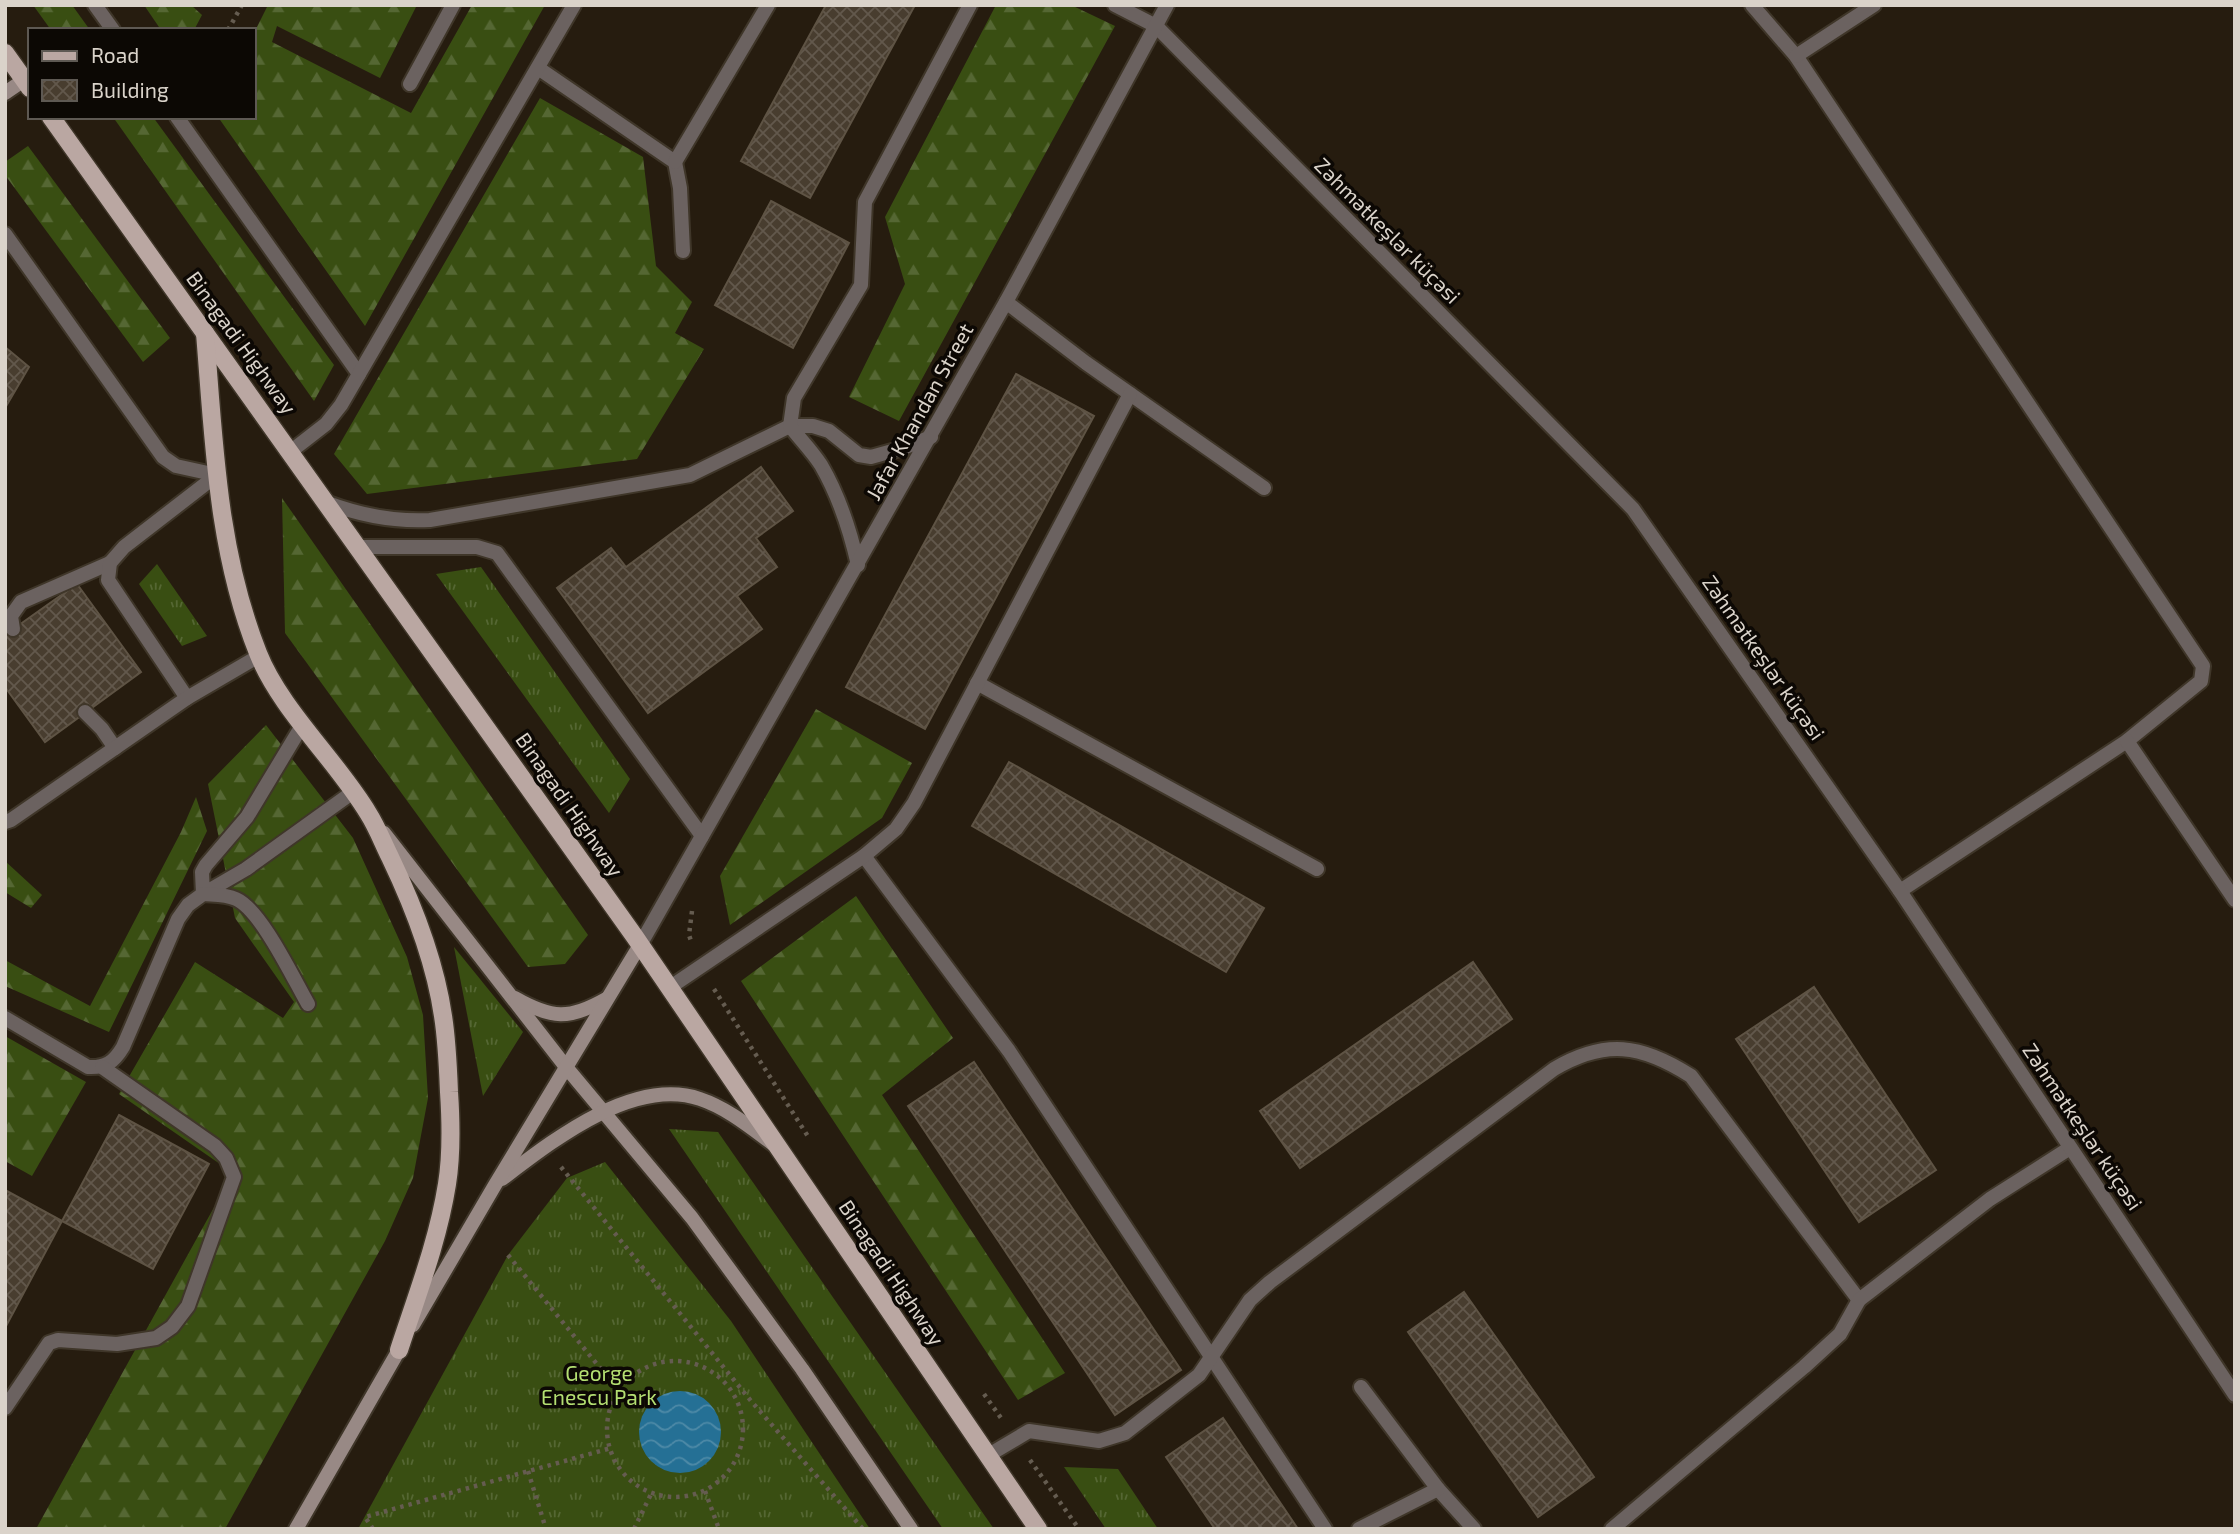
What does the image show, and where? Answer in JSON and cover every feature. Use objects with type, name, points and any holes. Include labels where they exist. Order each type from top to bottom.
[{"type":"main road","points":[[5,53],[27,84]]},
{"type":"main road","name":"Binagadi Highway","points":[[52,119],[640,945],[1038,1529]]},
{"type":"main road","points":[[205,333],[217,475],[227,553],[239,601],[259,656],[278,689],[368,813],[398,874],[432,964],[443,1016],[451,1132],[448,1181],[434,1246],[399,1350]]},
{"type":"street","points":[[95,5],[112,28]]},
{"type":"street","points":[[410,84],[453,5]]},
{"type":"street","points":[[290,452],[326,424],[341,405],[574,5]]},
{"type":"street","points":[[674,162],[768,5]]},
{"type":"street","points":[[858,565],[849,530],[831,485],[820,465],[790,425],[794,398],[861,285],[865,202],[970,5]]},
{"type":"street","name":"Zəhmətkeşlər küçəsi","points":[[1115,5],[1156,26],[1633,509],[1900,891],[2235,1395]]},
{"type":"street","name":"Jafar Khandan Street","points":[[640,945],[931,437],[1167,5]]},
{"type":"street","points":[[1752,5],[1796,56],[2203,666],[2201,681],[2127,741],[1900,891]]},
{"type":"street","points":[[1796,56],[1874,5]]},
{"type":"street","points":[[538,68],[674,162],[680,188],[683,251]]},
{"type":"street","points":[[5,93],[27,84]]},
{"type":"street","points":[[178,119],[359,374]]},
{"type":"street","points":[[5,234],[163,457],[176,466],[217,475]]},
{"type":"street","points":[[1006,302],[1130,394],[1264,488]]},
{"type":"street","points":[[669,988],[864,856],[896,829],[914,803],[1130,394]]},
{"type":"street","points":[[325,502],[376,517],[430,520],[690,475],[790,425],[813,426],[829,431],[859,455],[871,457],[931,437]]},
{"type":"street","points":[[13,629],[10,616],[21,602],[110,563],[124,547],[217,475]]},
{"type":"street","points":[[357,547],[477,547],[497,553],[702,836]]},
{"type":"street","points":[[110,563],[108,580],[187,698]]},
{"type":"street","points":[[5,822],[187,698],[259,656]]},
{"type":"street","points":[[977,683],[1317,869]]},
{"type":"street","points":[[85,712],[102,729],[115,748]]},
{"type":"street","points":[[203,894],[202,872],[206,865],[247,817],[303,723]]},
{"type":"street","points":[[2127,741],[2235,900]]},
{"type":"street","points":[[5,1018],[88,1067],[102,1067],[116,1060],[178,919],[188,905],[246,869],[353,792]]},
{"type":"street","points":[[368,813],[566,1067],[700,1229],[802,1369],[911,1529]]},
{"type":"street","points":[[864,856],[1009,1051],[1325,1529]]},
{"type":"street","points":[[203,894],[226,896],[244,904],[262,925],[308,1003]]},
{"type":"street","points":[[296,1529],[495,1185],[640,945]]},
{"type":"street","points":[[508,993],[545,1013],[565,1016],[587,1010],[608,998]]},
{"type":"street","points":[[987,1456],[1029,1431],[1099,1441],[1125,1433],[1199,1375],[1250,1300],[1270,1282],[1554,1069],[1577,1056],[1607,1049],[1647,1053],[1670,1062],[1690,1076],[1859,1300]]},
{"type":"street","points":[[5,1408],[50,1343],[58,1340],[117,1344],[156,1338],[172,1327],[188,1306],[233,1177],[226,1158],[215,1146],[102,1067]]},
{"type":"street","points":[[495,1185],[574,1128],[631,1101],[654,1096],[681,1094],[699,1098],[726,1110],[780,1150]]},
{"type":"street","points":[[1612,1529],[1840,1334],[1859,1300],[1990,1199],[2070,1148]]},
{"type":"street","points":[[1361,1387],[1437,1489],[1474,1529]]},
{"type":"street","points":[[1359,1529],[1437,1489]]},
{"type":"path","points":[[229,28],[242,5]]},
{"type":"path","points":[[693,900],[689,935],[701,968],[814,1145]]},
{"type":"path","points":[[548,1146],[567,1178],[751,1401],[863,1529]]},
{"type":"path","points":[[508,1255],[618,1390]]},
{"type":"path","points":[[681,1360],[715,1372],[738,1399],[744,1434],[732,1468],[705,1491],[669,1498],[636,1486],[612,1459],[606,1424],[618,1390],[646,1366],[681,1360]]},
{"type":"path","points":[[976,1384],[1079,1529]]},
{"type":"path","points":[[738,1399],[751,1401]]},
{"type":"path","points":[[373,1529],[365,1517],[611,1448]]},
{"type":"path","points":[[528,1471],[546,1529]]},
{"type":"path","points":[[705,1491],[719,1529]]},
{"type":"path","points":[[634,1529],[652,1492]]},
{"type":"green space","points":[[33,5],[72,5],[89,28],[50,28]]},
{"type":"green space","points":[[144,5],[191,5],[202,15],[195,28],[160,28]]},
{"type":"green space","points":[[268,5],[417,5],[380,78],[277,26],[272,42],[411,113],[472,5],[545,5],[365,326],[219,119],[256,119],[256,29]]},
{"type":"green space","points":[[996,5],[1071,5],[1115,26],[899,421],[849,397],[905,284],[885,217]]},
{"type":"green space","points":[[540,98],[643,157],[656,266],[692,302],[675,333],[704,349],[637,459],[367,494],[334,454]]},
{"type":"green space","points":[[114,119],[154,119],[334,365],[314,401]]},
{"type":"green space","points":[[28,146],[170,338],[143,362],[5,175],[5,162]]},
{"type":"green space","points":[[282,498],[588,935],[565,964],[528,967],[285,633]]},
{"type":"green space","points":[[157,564],[207,636],[182,646],[139,584]]},
{"type":"green space","points":[[481,567],[630,779],[609,813],[436,574]]},
{"type":"green space","points":[[816,709],[912,763],[882,818],[730,925],[720,876]]},
{"type":"green space","points":[[266,725],[353,838],[407,957],[423,1015],[428,1098],[413,1178],[385,1241],[225,1529],[36,1529],[233,1173],[119,1094],[195,962],[283,1018],[294,1002],[235,918],[208,784]]},
{"type":"green space","points":[[196,797],[207,831],[109,1032],[5,986],[5,960],[90,1006],[181,832]]},
{"type":"green space","points":[[5,861],[42,895],[31,908],[5,892]]},
{"type":"green space","points":[[856,896],[953,1038],[882,1095],[1065,1373],[1018,1400],[741,981]]},
{"type":"green space","points":[[454,947],[523,1032],[483,1096]]},
{"type":"green space","points":[[5,1036],[86,1082],[32,1176],[5,1161]]},
{"type":"green space","points":[[669,1129],[718,1132],[994,1529],[943,1529]]},
{"type":"green space","name":"George Enescu Park","points":[[605,1162],[731,1321],[870,1529],[358,1529],[508,1255],[567,1178]]},
{"type":"green space","points":[[1064,1467],[1118,1469],[1158,1529],[1106,1529]]},
{"type":"water","points":[[680,1391],[696,1394],[709,1403],[718,1416],[721,1432],[718,1448],[709,1461],[696,1470],[680,1473],[664,1470],[651,1461],[642,1448],[639,1432],[642,1416],[651,1403],[664,1394]]},
{"type":"building","points":[[826,5],[915,5],[810,198],[741,161]]},
{"type":"building","points":[[771,201],[849,243],[793,348],[715,305]]},
{"type":"building","points":[[5,347],[29,367],[5,408]]},
{"type":"building","points":[[1016,374],[1094,416],[925,729],[846,687]]},
{"type":"building","points":[[761,467],[793,511],[756,538],[777,567],[737,596],[762,629],[648,713],[557,588],[611,548],[626,567]]},
{"type":"building","points":[[77,584],[141,672],[45,742],[5,687],[5,635]]},
{"type":"building","points":[[1009,762],[1264,908],[1226,972],[972,826]]},
{"type":"building","points":[[1473,962],[1512,1019],[1300,1168],[1260,1111]]},
{"type":"building","points":[[1814,987],[1936,1170],[1859,1222],[1736,1039]]},
{"type":"building","points":[[974,1062],[1181,1370],[1115,1415],[908,1106]]},
{"type":"building","points":[[119,1115],[209,1164],[153,1269],[62,1221]]},
{"type":"building","points":[[5,1190],[62,1221],[5,1328]]},
{"type":"building","points":[[1464,1292],[1594,1477],[1538,1517],[1408,1332]]},
{"type":"building","points":[[1223,1418],[1298,1529],[1215,1529],[1166,1457]]}]
